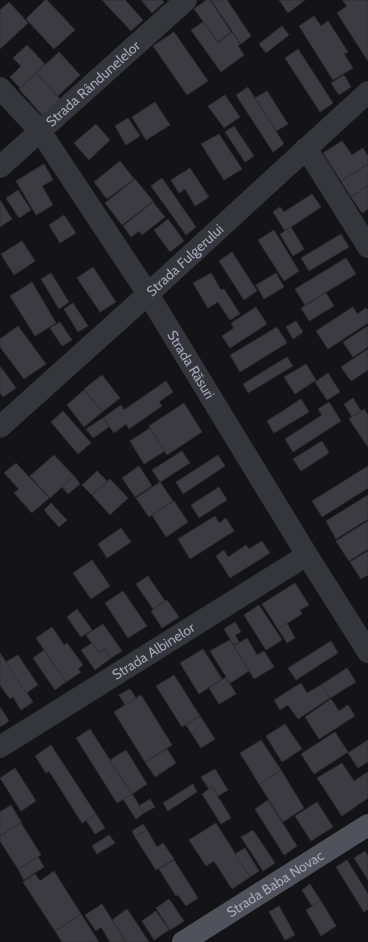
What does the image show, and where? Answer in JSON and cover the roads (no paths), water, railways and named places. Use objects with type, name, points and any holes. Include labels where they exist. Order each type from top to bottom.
[{"type":"main road","name":"Strada Baba Novac","points":[[183,942],[368,825]]},
{"type":"street","name":"Strada Rândunelelor","points":[[0,167],[186,0]]},
{"type":"street","name":"Strada Răsuri","points":[[0,88],[40,131],[148,294],[368,652]]},
{"type":"street","name":"Strada Fulgerului","points":[[0,427],[148,294],[368,92]]},
{"type":"street","points":[[306,148],[368,247]]},
{"type":"street","name":"Strada Albinelor","points":[[0,747],[307,555]]}]
